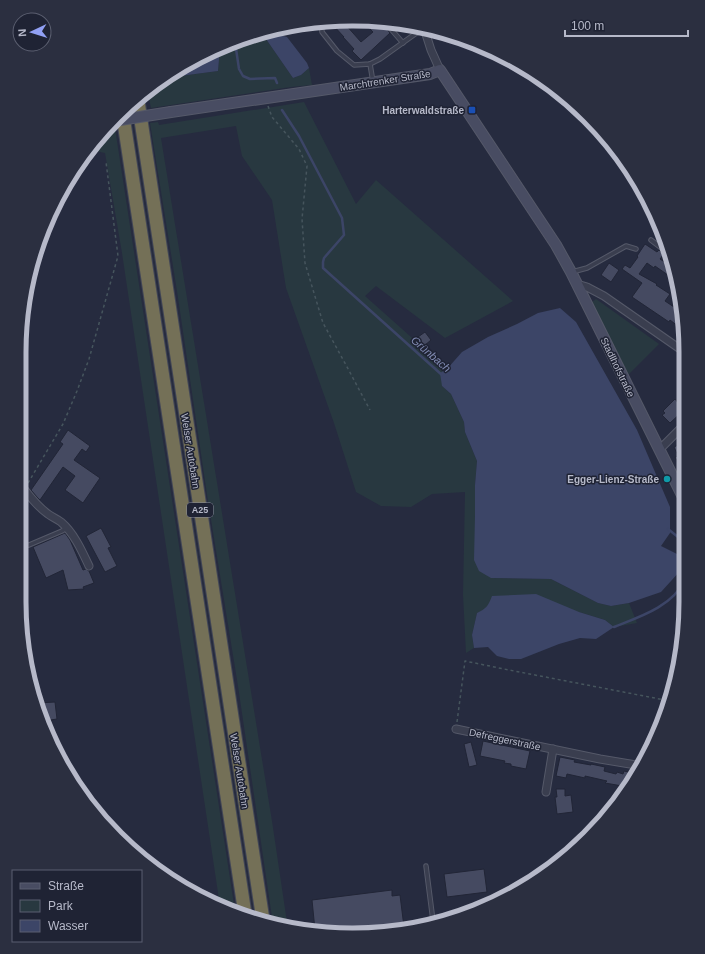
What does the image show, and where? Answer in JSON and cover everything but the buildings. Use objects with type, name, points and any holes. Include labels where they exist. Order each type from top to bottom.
[{"type":"highway","name":"Welser Autobahn","points":[[139,106],[262,915]]},
{"type":"highway","name":"Welser Autobahn","points":[[124,120],[244,910]]},
{"type":"street","points":[[426,34],[440,70]]},
{"type":"street","name":"Marchtrenker Straße","points":[[125,119],[373,83],[430,74],[440,70],[556,245],[577,284]]},
{"type":"street","points":[[577,284],[587,287],[604,296],[679,348]]},
{"type":"street","name":"Stadlhofstraße","points":[[577,284],[679,489]]},
{"type":"street","points":[[659,450],[679,430]]},
{"type":"street","points":[[26,493],[40,508],[61,522],[77,542],[89,566]]},
{"type":"street","name":"Defreggerstraße","points":[[456,729],[554,750],[635,765]]},
{"type":"street","name":"Defreggerstraße","points":[[546,792],[554,750]]},
{"type":"lane","points":[[322,28],[322,32],[337,51],[354,65],[370,64],[380,60],[418,33]]},
{"type":"lane","points":[[390,28],[402,43]]},
{"type":"lane","points":[[370,64],[373,83]]},
{"type":"lane","points":[[651,240],[662,249]]},
{"type":"lane","points":[[571,272],[587,268],[626,246],[636,249]]},
{"type":"lane","points":[[26,545],[66,528]]},
{"type":"lane","points":[[426,866],[433,918]]},
{"type":"path","points":[[266,98],[272,117],[299,149],[306,166],[302,219],[305,263],[323,323],[370,410]]},
{"type":"path","points":[[26,483],[63,424],[77,391],[89,359],[118,256],[106,162]]},
{"type":"path","points":[[456,729],[465,661],[664,700]]},
{"type":"green space","points":[[264,38],[293,78],[301,75],[309,68],[312,85],[151,108],[149,97],[179,76],[218,71],[219,55]]},
{"type":"green space","points":[[304,102],[356,204],[376,180],[513,301],[445,338],[376,286],[365,296],[447,369],[442,386],[451,394],[464,422],[465,432],[477,461],[475,516],[491,578],[551,579],[598,603],[611,606],[629,603],[637,623],[614,627],[605,620],[579,612],[487,607],[477,613],[472,635],[474,648],[466,653],[463,595],[465,492],[432,494],[411,507],[381,506],[356,492],[334,423],[286,288],[272,200],[242,156],[236,126],[161,138],[272,821],[287,921],[272,918],[238,686],[150,123],[158,122],[159,125]]},
{"type":"green space","points":[[115,129],[234,905],[219,899],[122,253],[105,153],[96,151]]},
{"type":"green space","points":[[596,299],[659,344],[628,375],[592,302]]},
{"type":"water","points":[[278,35],[287,37],[307,63],[309,68],[301,75],[293,78],[264,38]]},
{"type":"water","points":[[219,55],[218,71],[179,76]]},
{"type":"water","points":[[560,308],[576,322],[637,430],[670,507],[670,533],[661,546],[677,554],[679,562],[679,572],[661,592],[629,603],[611,606],[598,603],[551,579],[491,578],[479,571],[474,560],[475,485],[477,461],[465,432],[464,422],[451,394],[442,386],[440,373],[447,369],[462,352],[488,337],[538,313]]},
{"type":"water","points":[[536,594],[579,612],[605,620],[614,627],[596,639],[580,638],[559,644],[521,659],[509,659],[497,656],[488,647],[474,648],[472,635],[477,613],[487,606],[492,596]]},
{"type":"waterway","name":"Grünbach","points":[[236,48],[239,69],[243,76],[250,79],[275,78],[277,83]]},
{"type":"waterway","name":"Grünbach","points":[[282,110],[299,136],[342,218],[344,235],[324,258],[323,268],[442,375]]},
{"type":"waterway","name":"Grünbach","points":[[668,529],[679,538]]},
{"type":"waterway","points":[[614,627],[654,610],[672,597],[679,589]]},
{"type":"place","name":"Harterwaldstraße","points":[[472,110]]},
{"type":"place","name":"Egger-Lienz-Straße","points":[[667,479]]}]
